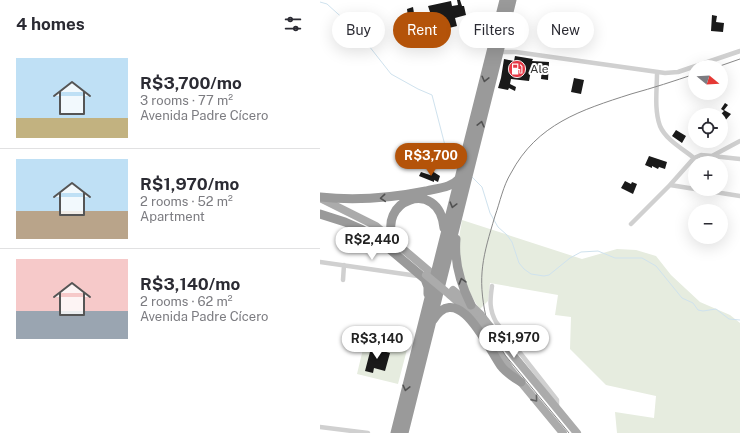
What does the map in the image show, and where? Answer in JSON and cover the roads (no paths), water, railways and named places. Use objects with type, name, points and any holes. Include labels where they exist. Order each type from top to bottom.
[{"type":"highway","points":[[395,433],[504,0]]},
{"type":"highway","points":[[404,433],[512,0]]},
{"type":"highway","points":[[320,198],[364,199],[399,196],[447,186],[456,182],[460,178]]},
{"type":"highway","points":[[395,242],[391,230],[392,216],[401,205],[408,201],[420,199],[431,201],[440,211],[443,218],[444,228],[443,242]]},
{"type":"highway","points":[[320,214],[361,229],[426,274],[425,279],[428,287],[428,300]]},
{"type":"highway","points":[[458,215],[459,221],[456,256],[463,286],[471,305]]},
{"type":"highway","points":[[432,322],[436,314],[445,308],[454,308],[462,311],[470,318],[478,329],[502,368],[520,382]]},
{"type":"main road","points":[[320,198],[376,226],[395,242],[426,274]]},
{"type":"main road","points":[[320,214],[350,219],[366,227],[382,238],[426,274],[471,305],[577,433]]},
{"type":"main road","points":[[452,292],[475,317],[520,382],[563,433]]},
{"type":"street","points":[[499,52],[522,53],[657,72],[678,72],[740,51]]},
{"type":"street","points":[[657,72],[657,110],[660,126],[670,138],[692,156]]},
{"type":"street","points":[[699,156],[712,156],[740,141]]},
{"type":"street","points":[[728,158],[740,159]]},
{"type":"street","points":[[631,224],[688,165]]},
{"type":"street","points":[[670,185],[688,188]]},
{"type":"street","points":[[728,194],[740,196]]},
{"type":"street","points":[[320,262],[426,274]]},
{"type":"street","points":[[342,280],[344,265]]},
{"type":"street","points":[[492,286],[490,303],[496,322],[556,400],[556,407]]},
{"type":"street","points":[[320,427],[368,433]]},
{"type":"waterway","points":[[320,2],[327,4],[358,32],[391,74],[432,95],[449,161]]},
{"type":"waterway","points":[[472,177],[482,187],[490,213],[498,227],[512,242],[519,263],[531,274],[544,276],[549,275],[570,258],[581,252],[598,251],[615,258],[642,258],[656,266],[682,298],[693,303],[698,310],[703,311],[716,309],[729,319],[740,320]]},
{"type":"tram line","points":[[728,63],[740,59]]},
{"type":"tram line","points":[[486,317],[482,290],[485,255],[491,230],[508,178],[522,156],[534,142],[547,131],[578,113],[595,106],[688,76]]},
{"type":"tram line","points":[[495,338],[505,355],[569,433]]},
{"type":"place","name":"Ale","points":[[517,69]]}]
